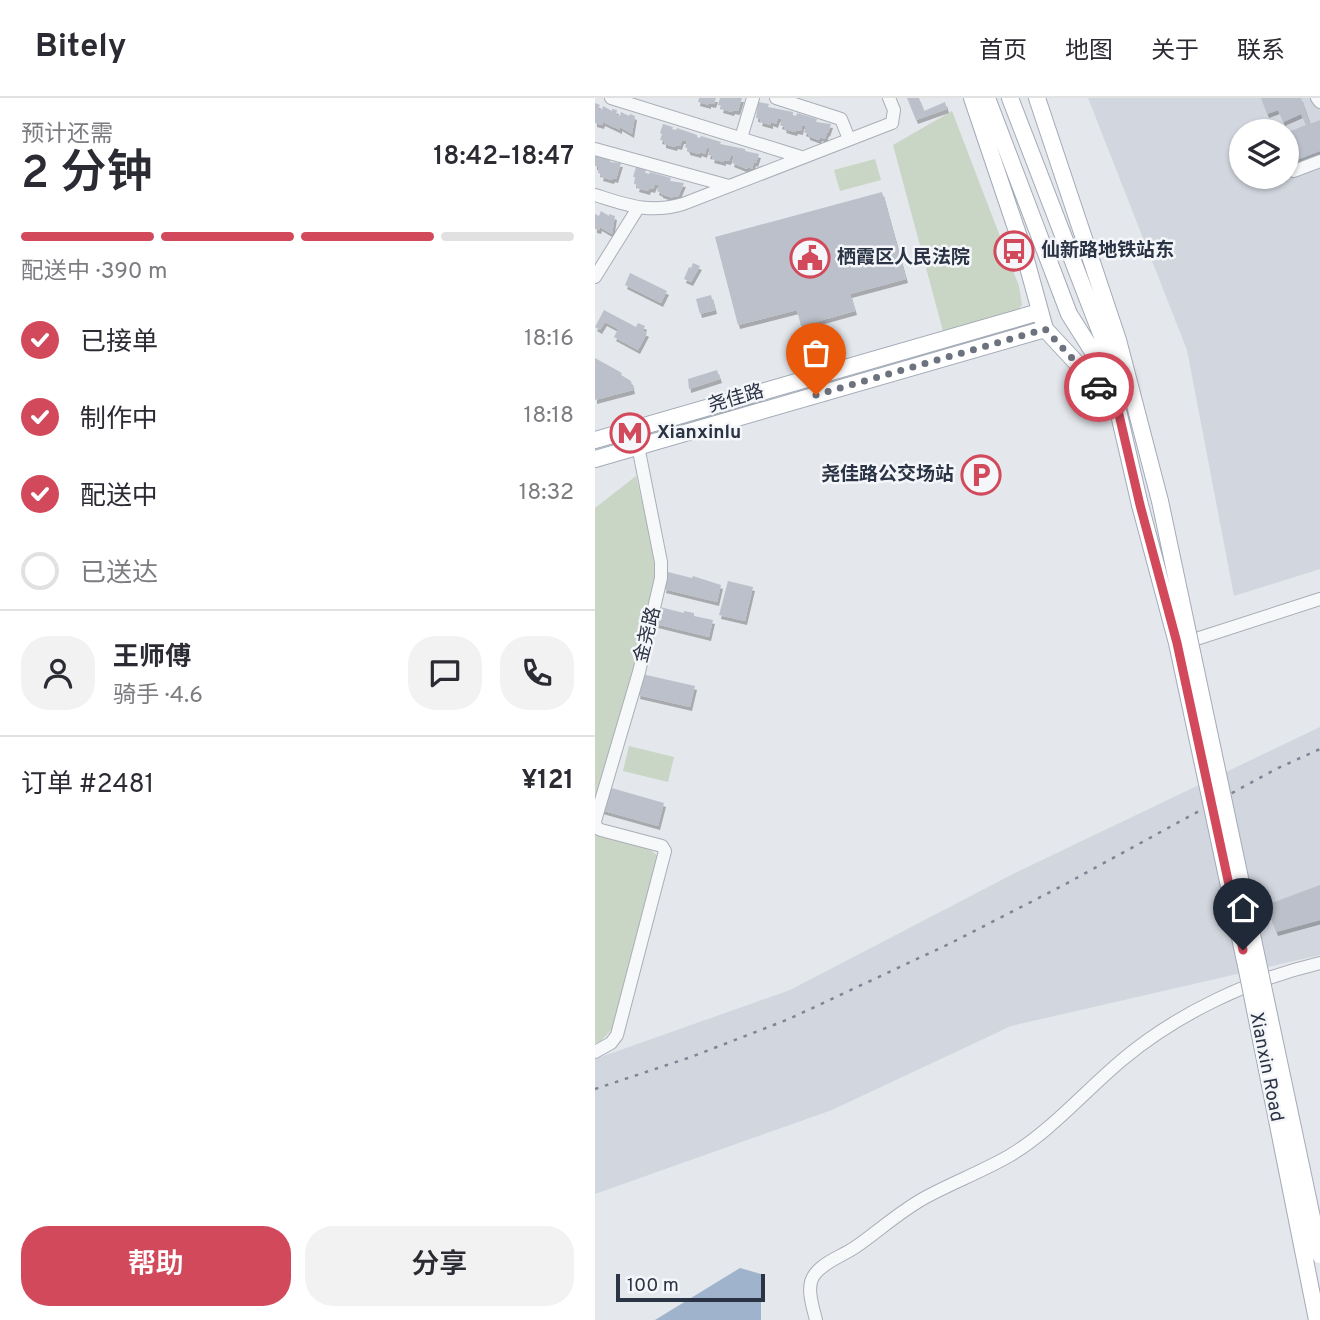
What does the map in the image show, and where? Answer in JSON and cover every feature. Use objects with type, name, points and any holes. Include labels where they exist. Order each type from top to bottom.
[{"type":"main road","name":"Xianxin Road","points":[[972,98],[1023,249],[1045,329],[1117,406]]},
{"type":"main road","name":"Xianxin Road","points":[[987,98],[1069,314],[1100,363],[1117,406],[1183,669],[1317,1320]]},
{"type":"main road","name":"Xianxin Road","points":[[1010,98],[1149,457]]},
{"type":"main road","name":"Xianxin Road","points":[[1037,98],[1118,340],[1149,457],[1320,1255]]},
{"type":"main road","name":"尧佳路","points":[[595,440],[1039,313]]},
{"type":"main road","name":"尧佳路","points":[[595,459],[1045,329]]},
{"type":"street","points":[[611,98],[801,157]]},
{"type":"street","points":[[741,138],[753,98]]},
{"type":"street","points":[[776,98],[799,102],[841,119],[849,139]]},
{"type":"street","points":[[595,195],[638,208],[668,208],[892,123],[894,110],[889,98]]},
{"type":"street","points":[[595,149],[729,186]]},
{"type":"street","points":[[1299,169],[1320,161]]},
{"type":"street","points":[[595,277],[601,256],[638,208]]},
{"type":"street","name":"金尧路","points":[[595,1052],[611,1043],[617,1035],[664,850],[661,846],[601,830],[595,822],[639,673],[661,578],[661,562],[638,446]]},
{"type":"street","points":[[1190,641],[1320,598]]},
{"type":"street","points":[[816,1320],[810,1286],[814,1275],[889,1220],[926,1197],[1007,1157],[1035,1139],[1157,1032],[1242,988],[1320,963]]},
{"type":"shaded area","points":[[1088,98],[1320,98],[1320,569],[1234,596],[1187,350]]},
{"type":"shaded area","points":[[1320,727],[1320,955],[1011,1026],[832,1110],[595,1194],[595,1059],[790,990],[1015,873]]},
{"type":"green space","points":[[952,111],[1019,286],[1022,305],[1014,314],[943,331],[893,145]]},
{"type":"green space","points":[[875,159],[881,180],[840,191],[834,170]]},
{"type":"green space","points":[[636,476],[658,569],[651,608],[595,806],[595,508]]},
{"type":"green space","points":[[629,746],[674,757],[668,782],[623,771]]},
{"type":"green space","points":[[595,831],[642,843],[659,857],[612,1029],[600,1042],[595,1043]]},
{"type":"water","points":[[740,1268],[761,1274],[761,1320],[655,1320]]},
{"type":"building","points":[[699,98],[716,98],[714,104],[709,105],[698,102]]},
{"type":"building","points":[[720,98],[742,98],[738,111],[721,109],[722,106],[718,105]]},
{"type":"building","points":[[907,98],[919,98],[924,111],[945,102],[947,109],[916,120]]},
{"type":"building","points":[[1261,98],[1301,98],[1310,124],[1320,120],[1320,151],[1299,159],[1299,128],[1306,125],[1301,114],[1282,119],[1278,110],[1267,114]]},
{"type":"building","points":[[758,102],[793,112],[796,116],[797,113],[817,119],[816,122],[831,124],[828,133],[825,139],[820,137],[819,140],[804,132],[806,126],[802,125],[801,131],[795,132],[780,125],[782,119],[778,118],[776,124],[771,122],[771,125],[760,122],[761,119],[756,118]]},
{"type":"building","points":[[595,103],[600,105],[598,109],[602,110],[603,106],[612,111],[617,110],[616,115],[620,116],[621,112],[635,116],[632,134],[620,127],[620,130],[603,122],[602,125],[595,123]]},
{"type":"building","points":[[663,124],[700,138],[701,136],[759,154],[756,163],[754,162],[752,169],[747,169],[732,163],[734,156],[731,155],[729,161],[712,159],[713,156],[708,155],[710,149],[707,147],[705,154],[699,154],[688,151],[685,147],[687,141],[682,140],[680,146],[675,147],[664,144],[664,141],[660,140]]},
{"type":"building","points":[[595,155],[610,162],[621,163],[616,179],[601,177],[602,174],[598,173],[599,167],[595,166]]},
{"type":"building","points":[[636,167],[646,170],[645,173],[650,172],[671,178],[670,181],[684,183],[678,197],[661,194],[657,191],[659,185],[655,184],[653,189],[649,188],[648,191],[637,188],[633,177]]},
{"type":"building","name":"栖霞区人民法院","points":[[882,192],[906,279],[850,294],[855,311],[801,326],[797,310],[738,325],[715,237]]},
{"type":"building","points":[[601,211],[615,216],[612,234],[600,227],[599,230],[595,229],[595,214],[599,216]]},
{"type":"building","points":[[693,263],[700,266],[691,282],[684,279]]},
{"type":"building","points":[[630,273],[667,291],[661,303],[625,285]]},
{"type":"building","points":[[711,295],[715,310],[700,314],[696,299]]},
{"type":"building","points":[[604,310],[636,327],[638,323],[645,326],[643,331],[647,333],[638,350],[614,337],[618,329],[605,322],[600,330],[595,327]]},
{"type":"building","points":[[595,358],[622,373],[621,375],[631,381],[633,390],[595,400]]},
{"type":"building","points":[[717,370],[720,379],[689,389],[688,379]]},
{"type":"building","points":[[668,572],[721,585],[717,602],[664,589]]},
{"type":"building","points":[[728,581],[753,587],[745,621],[719,615]]},
{"type":"building","points":[[660,607],[694,613],[694,616],[713,620],[709,637],[656,624]]},
{"type":"building","points":[[642,674],[695,686],[690,707],[638,695]]},
{"type":"building","points":[[608,787],[664,803],[658,826],[601,810]]},
{"type":"building","points":[[1320,885],[1320,920],[1276,932],[1266,905]]},
{"type":"railway","points":[[595,1089],[691,1057],[789,1019],[951,943],[1276,769],[1320,749]]},
{"type":"way so far","points":[[816,395],[1045,329],[1099,387]]},
{"type":"place","name":"仙新路地铁站东","points":[[1014,251]]},
{"type":"place","name":"栖霞区人民法院","points":[[810,258]]},
{"type":"place","name":"Xianxinlu","points":[[630,433]]},
{"type":"place","name":"尧佳路公交场站","points":[[981,475]]},
{"type":"route","points":[[1099,387],[1117,406],[1177,643],[1243,950]]}]
